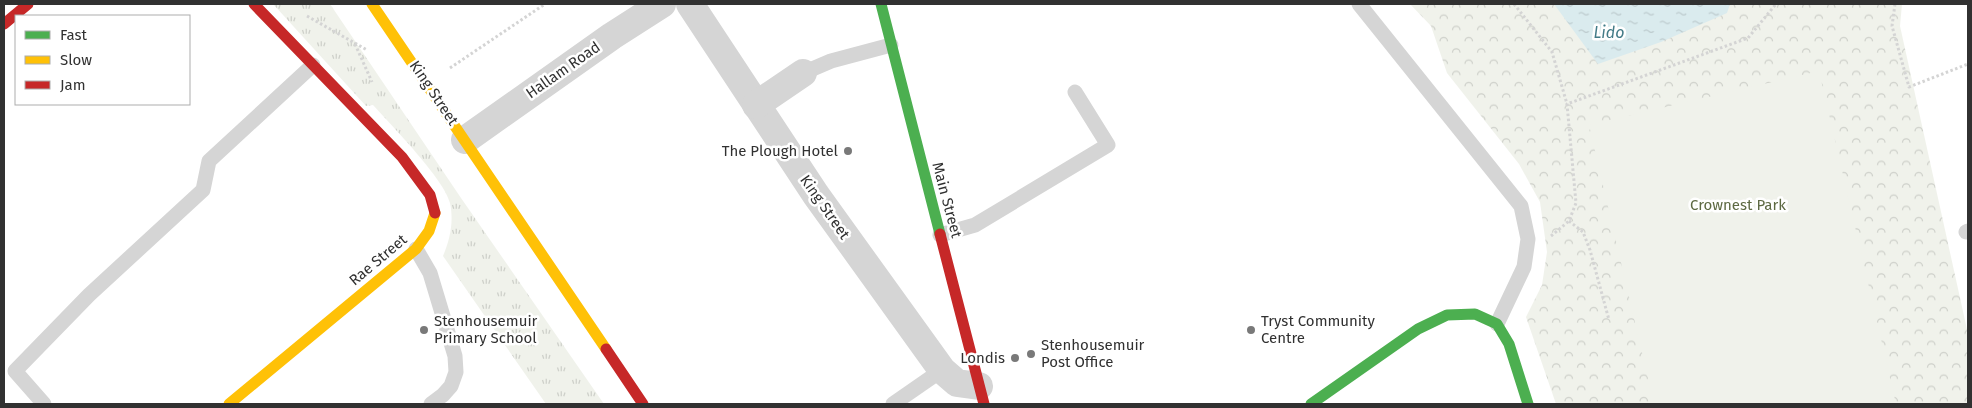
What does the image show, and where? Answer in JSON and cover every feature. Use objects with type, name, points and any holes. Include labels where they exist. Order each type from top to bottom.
[{"type":"street","points":[[4,24],[28,4]]},
{"type":"street","name":"Rae Street","points":[[229,404],[416,250],[433,225],[434,209],[429,194],[421,180],[376,130],[254,4]]},
{"type":"street","name":"King Street","points":[[372,4],[644,404]]},
{"type":"street","name":"Hallam Road","points":[[465,140],[612,36],[662,4]]},
{"type":"street","name":"King Street","points":[[690,4],[816,195],[942,370],[957,383],[982,395]]},
{"type":"street","name":"Main Street","points":[[881,4],[982,395]]},
{"type":"street","points":[[756,105],[803,74]]},
{"type":"street","points":[[1311,404],[1418,329],[1447,316],[1475,314],[1497,324],[1509,344],[1528,404]]},
{"type":"lane","points":[[1359,4],[1521,206],[1528,239],[1524,267],[1497,324]]},
{"type":"lane","points":[[803,74],[831,61],[891,45]]},
{"type":"lane","points":[[44,404],[16,371],[89,294],[203,190],[209,161],[313,65]]},
{"type":"lane","points":[[940,234],[975,225],[1108,145],[1075,92]]},
{"type":"lane","points":[[416,250],[430,273],[455,356],[456,372],[451,386],[443,396],[431,404]]},
{"type":"lane","points":[[892,404],[942,370]]},
{"type":"path","points":[[427,83],[545,4]]},
{"type":"path","points":[[1514,4],[1552,52],[1567,104],[1576,203],[1569,221],[1550,237],[1528,239]]},
{"type":"path","points":[[1567,104],[1748,38],[1776,4]]},
{"type":"path","points":[[1895,4],[1892,26],[1910,88],[1968,64]]},
{"type":"path","points":[[303,14],[371,52]]},
{"type":"path","points":[[1569,221],[1583,232],[1590,250],[1608,320]]},
{"type":"green space","points":[[273,4],[330,4],[461,198],[604,404],[546,404],[443,256],[451,230],[452,217],[450,203],[438,181],[373,105],[366,106]]},
{"type":"green space","name":"Crownest Park","points":[[1410,4],[1902,4],[1900,26],[1968,334],[1968,404],[1556,404],[1526,317],[1542,285],[1547,252],[1540,202],[1519,164],[1447,73],[1431,26]]},
{"type":"green space","points":[[1819,71],[1896,404],[1654,404],[1589,125]]},
{"type":"water","name":"Lido","points":[[1554,4],[1730,4],[1727,13],[1661,42],[1598,64]]},
{"type":"traffic: fast","points":[[881,4],[940,234]]},
{"type":"traffic: fast","points":[[1311,404],[1418,329],[1447,315],[1475,314],[1497,324],[1509,344],[1528,404]]},
{"type":"traffic: slow","points":[[372,4],[606,349]]},
{"type":"traffic: slow","points":[[229,404],[416,249],[429,231],[435,213]]},
{"type":"traffic: jam","points":[[4,24],[28,4]]},
{"type":"traffic: jam","points":[[254,4],[402,157],[430,195],[435,213]]},
{"type":"traffic: jam","points":[[940,234],[984,404]]},
{"type":"traffic: jam","points":[[606,349],[643,404]]},
{"type":"place","name":"The Plough Hotel","points":[[848,151]]},
{"type":"place","name":"Stenhousemuir Primary School","points":[[424,330]]},
{"type":"place","name":"Tryst Community Centre","points":[[1251,330]]},
{"type":"place","name":"Stenhousemuir Post Office","points":[[1031,354]]},
{"type":"place","name":"Londis","points":[[1015,358]]}]
